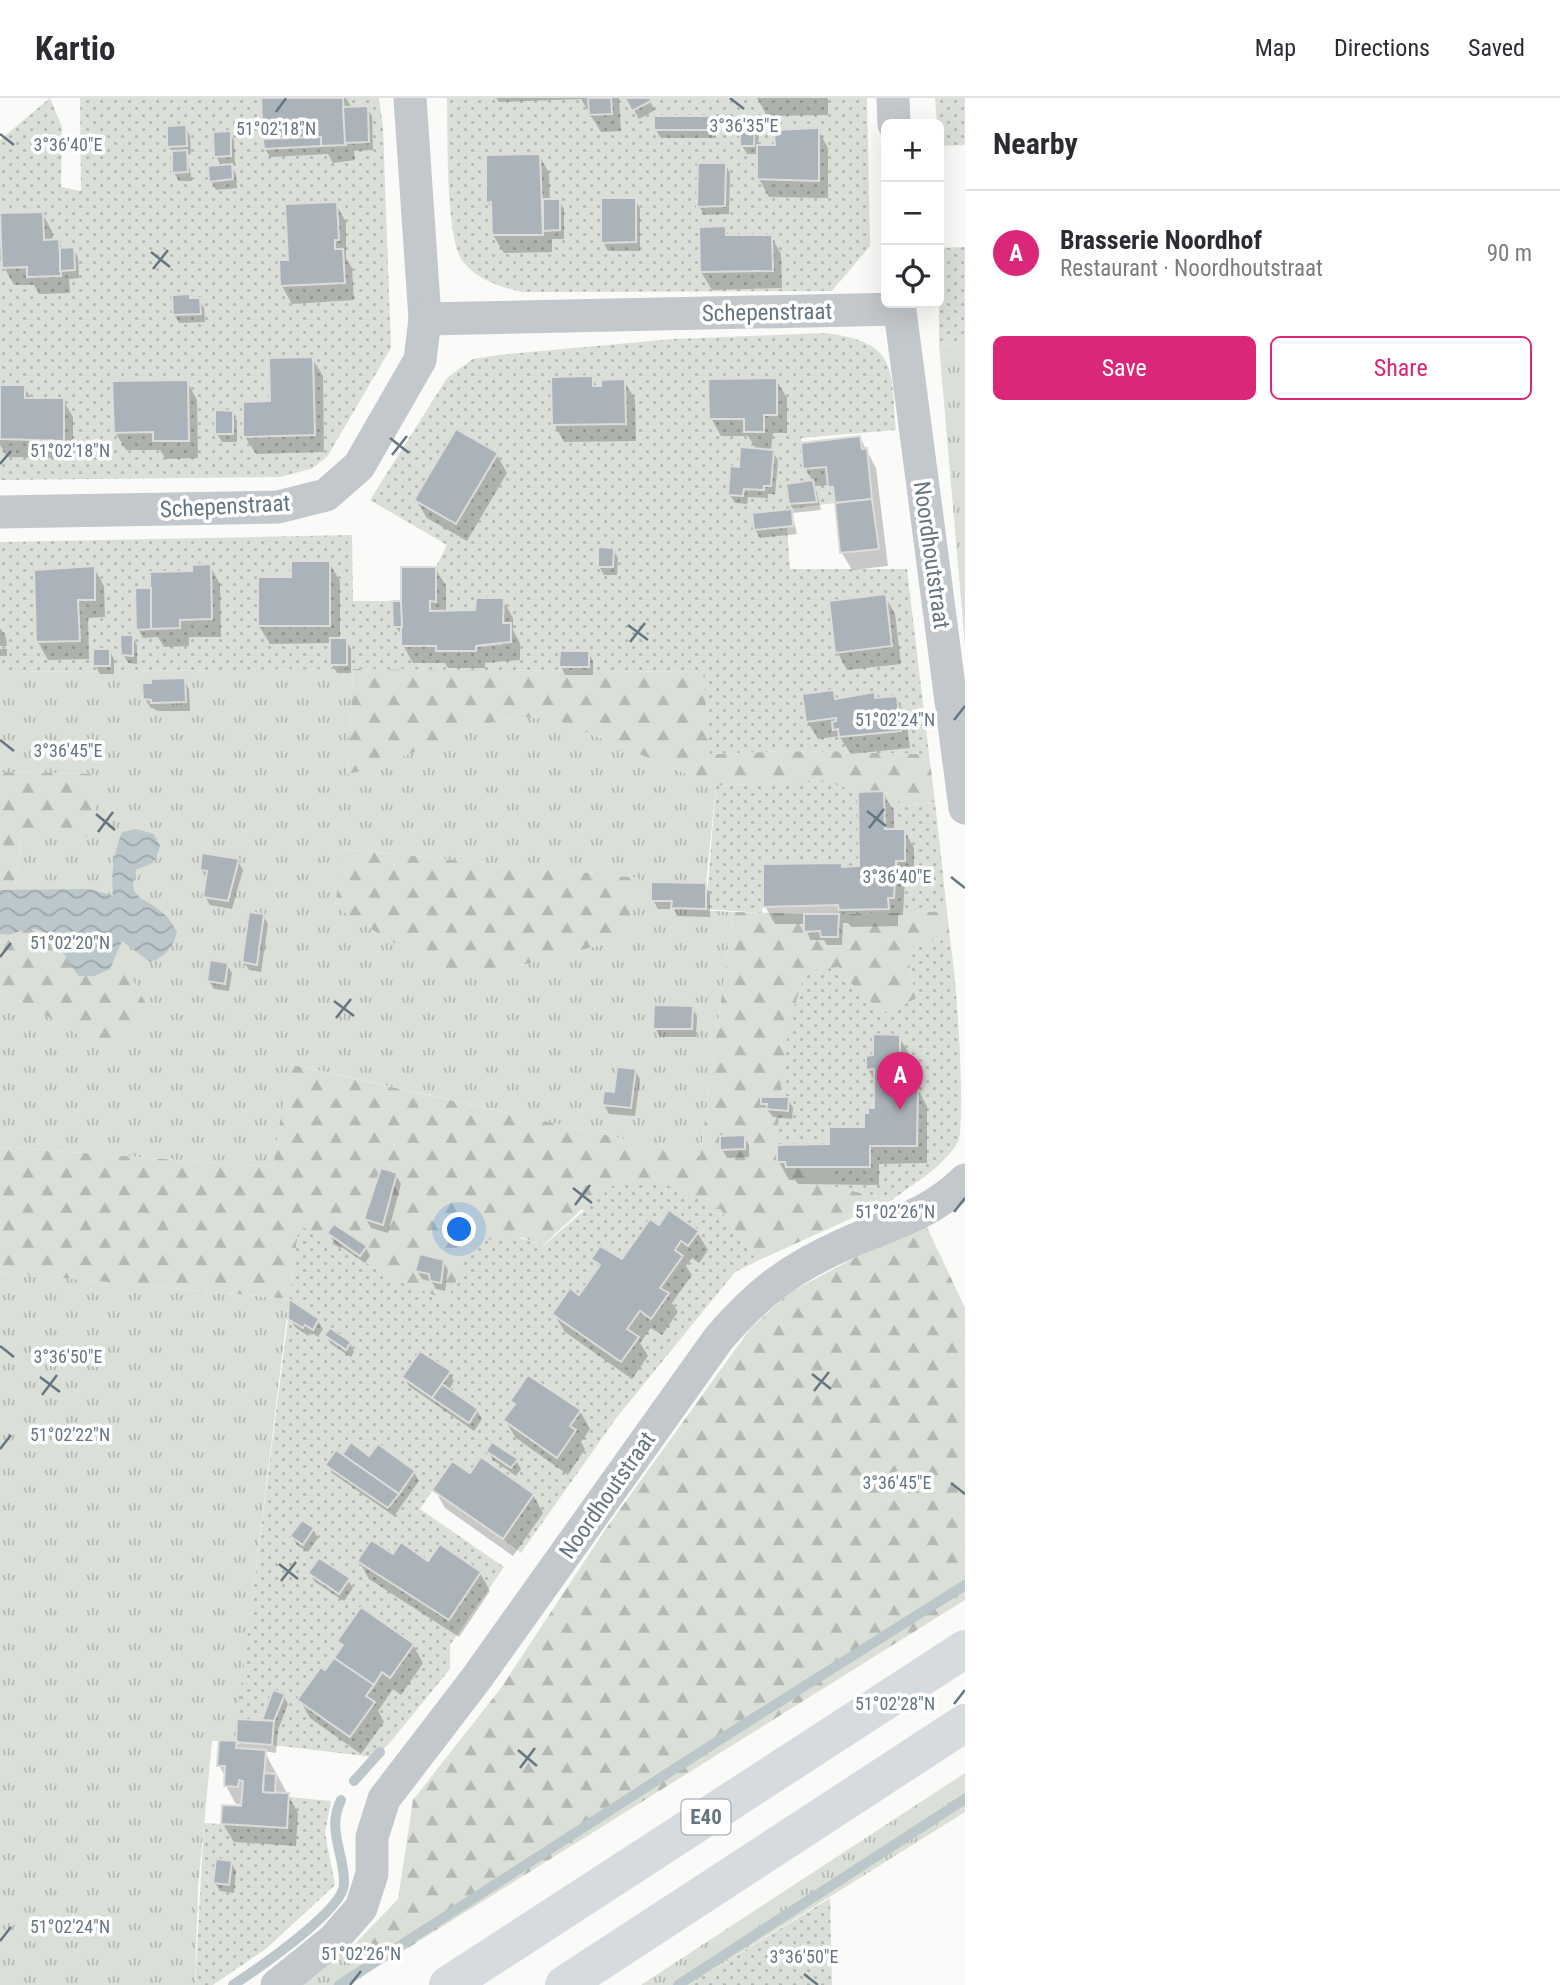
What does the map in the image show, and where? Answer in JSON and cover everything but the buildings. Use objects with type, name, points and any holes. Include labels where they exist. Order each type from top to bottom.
[{"type":"highway","name":"E40","points":[[448,1985],[965,1649]]},
{"type":"highway","points":[[564,1985],[965,1723]]},
{"type":"street","name":"Schepenstraat","points":[[0,512],[278,508],[326,495],[359,466],[420,360],[425,319],[410,98]]},
{"type":"street","points":[[893,98],[894,119]]},
{"type":"street","name":"Schepenstraat","points":[[425,319],[881,306]]},
{"type":"street","name":"Noordhoutstraat","points":[[899,308],[965,808]]},
{"type":"street","name":"Noordhoutstraat","points":[[277,1985],[333,1940],[361,1908],[372,1874],[372,1838],[384,1799],[476,1679],[719,1338],[752,1300],[782,1276],[847,1243],[915,1217],[943,1201],[965,1180]]},
{"type":"green space","points":[[50,98],[62,127],[61,187],[81,191],[80,98],[261,98],[264,149],[345,145],[343,98],[379,98],[383,127],[391,348],[327,457],[311,469],[280,477],[0,480],[0,140]],"holes":[[[186,125],[187,146],[168,147],[167,126]],[[230,131],[231,156],[214,157],[213,132]],[[187,150],[188,172],[172,173],[172,152]],[[231,164],[233,179],[209,181],[208,166]],[[285,205],[338,240],[335,240],[335,249],[343,249],[344,282],[281,286],[279,261],[288,260]],[[43,212],[44,240],[59,240],[60,248],[74,247],[74,270],[2,268],[1,213]],[[190,294],[190,298],[200,298],[201,314],[173,315],[172,295]],[[313,357],[315,435],[270,401],[269,358]],[[113,381],[189,440],[154,441],[153,432],[114,433]]]},
{"type":"green space","points":[[447,98],[588,98],[589,115],[611,98],[625,98],[632,111],[651,101],[650,98],[867,98],[870,246],[832,291],[521,292],[490,282],[464,263],[453,233]],"holes":[[[654,116],[711,116],[711,130],[654,130]],[[775,130],[819,181],[775,181]],[[539,154],[540,199],[560,199],[560,230],[543,231],[542,235],[492,235],[491,202],[486,202],[486,155]],[[698,163],[726,163],[725,206],[697,207]],[[636,199],[635,242],[601,243]],[[699,227],[726,227],[726,235],[772,235],[773,270],[700,272]]]},
{"type":"green space","points":[[935,98],[965,98],[965,145],[944,146],[944,119],[937,119]]},
{"type":"green space","points":[[965,247],[965,343],[939,345],[939,308],[944,308],[944,248]]},
{"type":"green space","points":[[826,333],[867,344],[878,351],[886,362],[891,374],[896,430],[801,438],[803,469],[826,467],[828,487],[833,487],[835,503],[752,514],[754,530],[787,527],[790,569],[907,569],[929,754],[787,751],[710,754],[703,672],[353,669],[0,672],[0,542],[352,535],[353,601],[392,601],[393,627],[402,627],[436,646],[436,651],[502,645],[503,598],[475,610],[430,611],[430,601],[436,601],[436,567],[447,545],[370,500],[447,378],[473,359],[673,339]],"holes":[[[593,376],[593,386],[601,386],[601,380],[625,379],[626,424],[552,424],[552,377]],[[456,429],[498,454],[456,524],[415,500]],[[291,561],[330,561],[330,626],[258,626],[258,577],[291,577]],[[211,564],[212,619],[180,620],[179,628],[136,630],[135,588],[151,588],[192,571],[193,565]],[[95,567],[95,600],[78,600],[80,641],[36,642],[34,570]],[[886,594],[835,653],[829,601]],[[834,690],[835,699],[874,692],[875,698],[897,696],[901,730],[839,736],[838,729],[833,729],[832,722],[836,721],[836,718],[806,722],[803,694]]]},
{"type":"green space","points":[[965,343],[965,645],[939,345]]},
{"type":"green space","points":[[353,669],[348,774],[371,769],[510,717],[552,718],[716,786],[706,883],[651,882],[651,900],[672,901],[672,908],[733,912],[700,1156],[290,1064],[273,1167],[0,1147],[0,990],[98,1045],[59,907],[15,885],[22,829],[94,774],[0,772],[0,672]],"holes":[[[344,849],[638,878],[628,938],[526,964],[450,973],[389,940],[335,906]]]},
{"type":"green space","points":[[353,669],[704,672],[711,754],[787,751],[929,754],[935,802],[905,806],[884,791],[858,792],[821,780],[716,786],[552,718],[509,717],[371,769],[348,774]]},
{"type":"green space","points":[[0,772],[95,774],[93,837],[22,829],[15,884],[112,940],[153,1017],[125,1041],[98,1045],[0,990]]},
{"type":"green space","points":[[821,780],[858,792],[859,866],[842,867],[841,863],[763,864],[762,913],[706,909],[716,786]]},
{"type":"green space","points":[[884,791],[905,806],[935,802],[947,911],[839,914],[839,910],[889,908],[905,829],[885,829]]},
{"type":"green space","points":[[343,849],[639,878],[628,938],[526,964],[450,973],[335,907]]},
{"type":"green space","points":[[947,911],[950,939],[918,944],[909,962],[916,999],[885,1012],[860,995],[838,967],[777,1145],[777,1162],[785,1162],[786,1167],[831,1166],[831,1186],[892,1200],[757,1261],[720,1209],[581,1210],[542,1246],[522,1237],[447,1301],[391,1277],[299,1226],[289,1299],[0,1272],[0,1147],[273,1167],[289,1064],[700,1156],[733,912],[804,914],[804,932],[820,931],[821,937],[837,937],[839,914]]},
{"type":"green space","points":[[950,939],[959,1042],[959,1140],[938,1166],[892,1200],[831,1186],[831,1166],[870,1167],[870,1146],[917,1146],[918,1088],[900,1087],[900,1035],[873,1035],[873,1055],[866,1056],[866,1069],[874,1069],[874,1108],[868,1108],[868,1113],[864,1114],[864,1127],[829,1127],[829,1144],[777,1145],[788,1035],[792,1014],[807,972],[838,967],[860,994],[885,1012],[916,999],[909,962],[918,944]]},
{"type":"green space","points":[[614,1185],[667,1185],[720,1209],[757,1261],[735,1272],[617,1417],[521,1553],[503,1539],[534,1494],[482,1457],[470,1473],[452,1461],[420,1509],[504,1567],[450,1645],[450,1669],[388,1745],[373,1757],[272,1745],[274,1721],[284,1694],[273,1690],[262,1720],[237,1719],[288,1319],[303,1328],[305,1325],[313,1330],[319,1320],[289,1299],[299,1225],[391,1277],[447,1301],[471,1247],[507,1237],[543,1246]],"holes":[[[669,1210],[698,1231],[688,1246],[681,1241],[675,1250],[682,1256],[660,1288],[668,1293],[650,1318],[640,1311],[627,1329],[638,1337],[621,1362],[552,1314],[571,1289],[579,1295],[610,1251],[622,1259],[659,1225]],[[421,1351],[450,1371],[442,1384],[478,1409],[469,1423],[402,1377]],[[544,1384],[581,1410],[570,1426],[576,1430],[558,1457],[503,1420],[515,1404]],[[493,1442],[517,1459],[511,1468],[487,1452]],[[351,1443],[369,1456],[415,1471],[388,1508],[325,1465],[335,1450],[342,1455]],[[319,1558],[349,1578],[308,1573]],[[361,1607],[414,1643],[391,1678],[382,1672],[366,1696],[374,1703],[350,1737],[298,1700],[320,1667],[325,1670],[343,1645],[338,1641]]]},
{"type":"green space","points":[[926,1225],[965,1308],[965,1600],[371,1971],[354,1945],[398,1899],[413,1800],[501,1688],[605,1530],[750,1329],[789,1293],[856,1257]]},
{"type":"green space","points":[[0,1272],[289,1299],[235,1741],[212,1741],[198,1888],[195,1985],[0,1985]]},
{"type":"green space","points":[[965,1773],[965,1812],[689,1985],[641,1985]]},
{"type":"green space","points":[[289,1797],[331,1801],[325,1833],[335,1885],[267,1948],[213,1985],[195,1985],[204,1823],[286,1828]]},
{"type":"green space","points":[[830,1898],[832,1985],[689,1985]]},
{"type":"green space","points":[[354,1945],[371,1971],[350,1985],[298,1985]]},
{"type":"water","points":[[136,829],[154,834],[160,846],[153,862],[137,869],[133,886],[139,896],[165,915],[177,932],[165,954],[150,962],[122,941],[110,969],[94,976],[79,976],[60,947],[41,931],[29,929],[0,934],[0,890],[90,889],[113,896],[113,864],[119,840],[122,832]]},
{"type":"waterway","points":[[339,1985],[965,1585]]},
{"type":"waterway","points":[[354,1781],[380,1752]]},
{"type":"waterway","points":[[678,1985],[965,1799]]},
{"type":"waterway","points":[[233,1985],[297,1939],[330,1909],[340,1895],[344,1873],[335,1822],[341,1800]]},
{"type":"place","name":"Brasserie Noordhof","points":[[900,1110]]}]
